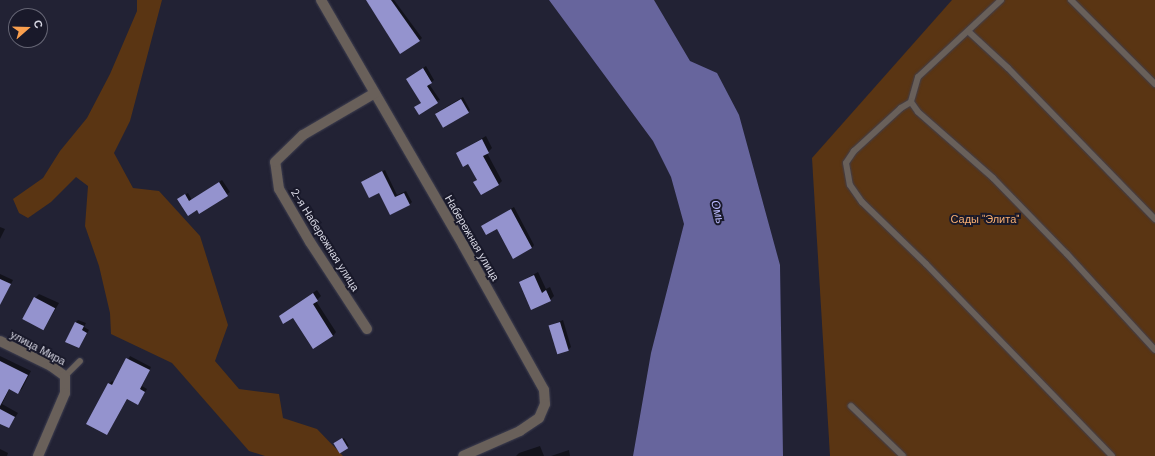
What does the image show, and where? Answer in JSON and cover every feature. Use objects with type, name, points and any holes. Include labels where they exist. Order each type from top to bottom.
[{"type":"street","name":"Набережная улица","points":[[321,0],[544,390],[545,404],[539,418],[520,431],[463,456]]},
{"type":"street","name":"2-я Набережная улица","points":[[367,329],[310,242],[279,189],[275,162],[303,135],[375,93]]},
{"type":"street","name":"улица Мира","points":[[0,341],[51,366],[65,376],[65,393],[38,456]]},
{"type":"lane","points":[[1001,0],[969,32],[918,77],[911,102],[854,151],[846,163],[850,185],[883,224],[932,270],[1112,456]]},
{"type":"lane","points":[[1071,0],[1155,84]]},
{"type":"lane","points":[[969,32],[1008,68],[1155,219]]},
{"type":"lane","points":[[911,102],[918,112],[993,178],[1057,243],[1155,350]]},
{"type":"lane","name":"улица Мира","points":[[65,376],[80,361]]},
{"type":"lane","points":[[852,406],[903,456]]},
{"type":"green space","points":[[137,0],[162,0],[130,121],[114,153],[133,188],[159,191],[200,236],[228,325],[215,361],[239,389],[279,394],[283,418],[317,429],[343,456],[265,456],[249,451],[172,363],[111,334],[110,313],[99,266],[85,226],[88,186],[76,177],[51,202],[28,218],[19,213],[13,199],[43,178],[60,151],[87,118],[110,74],[137,11]]},
{"type":"green space","name":"Сады \"Элита\"","points":[[952,0],[1155,0],[1155,456],[830,456],[812,158]]},
{"type":"water","name":"Омь","points":[[549,0],[654,0],[690,61],[717,73],[739,115],[780,265],[783,456],[633,456],[651,353],[684,224],[671,177],[653,141]]},
{"type":"building","points":[[366,0],[391,0],[420,41],[400,54]]},
{"type":"building","points":[[423,68],[432,83],[427,86],[438,103],[419,115],[414,107],[421,103],[406,79]]},
{"type":"building","points":[[461,99],[469,113],[443,128],[435,114]]},
{"type":"building","points":[[482,139],[489,153],[483,156],[499,185],[481,195],[473,182],[477,180],[468,164],[463,167],[456,153]]},
{"type":"building","points":[[382,171],[395,197],[404,193],[410,205],[390,215],[379,193],[369,198],[361,182]]},
{"type":"building","points":[[219,182],[228,196],[199,214],[197,210],[188,216],[177,199],[185,194],[189,201]]},
{"type":"building","points":[[511,209],[532,248],[513,259],[497,229],[486,235],[481,226]]},
{"type":"building","points":[[534,275],[542,293],[546,290],[551,301],[531,310],[519,282]]},
{"type":"building","points":[[0,279],[11,284],[0,305]]},
{"type":"building","points":[[313,293],[318,301],[313,304],[333,336],[313,349],[293,318],[283,324],[279,316]]},
{"type":"building","points":[[34,297],[55,308],[43,330],[22,319]]},
{"type":"building","points":[[75,322],[84,326],[82,330],[87,333],[79,348],[65,342]]},
{"type":"building","points":[[560,322],[569,351],[557,354],[549,326]]},
{"type":"building","points":[[126,358],[150,370],[140,389],[145,392],[138,405],[127,399],[107,435],[86,424],[108,383],[112,385]]},
{"type":"building","points":[[0,361],[28,375],[18,394],[9,389],[0,406]]},
{"type":"building","points":[[0,409],[15,417],[9,428],[0,424]]},
{"type":"building","points":[[342,438],[348,448],[340,453],[333,443]]}]
